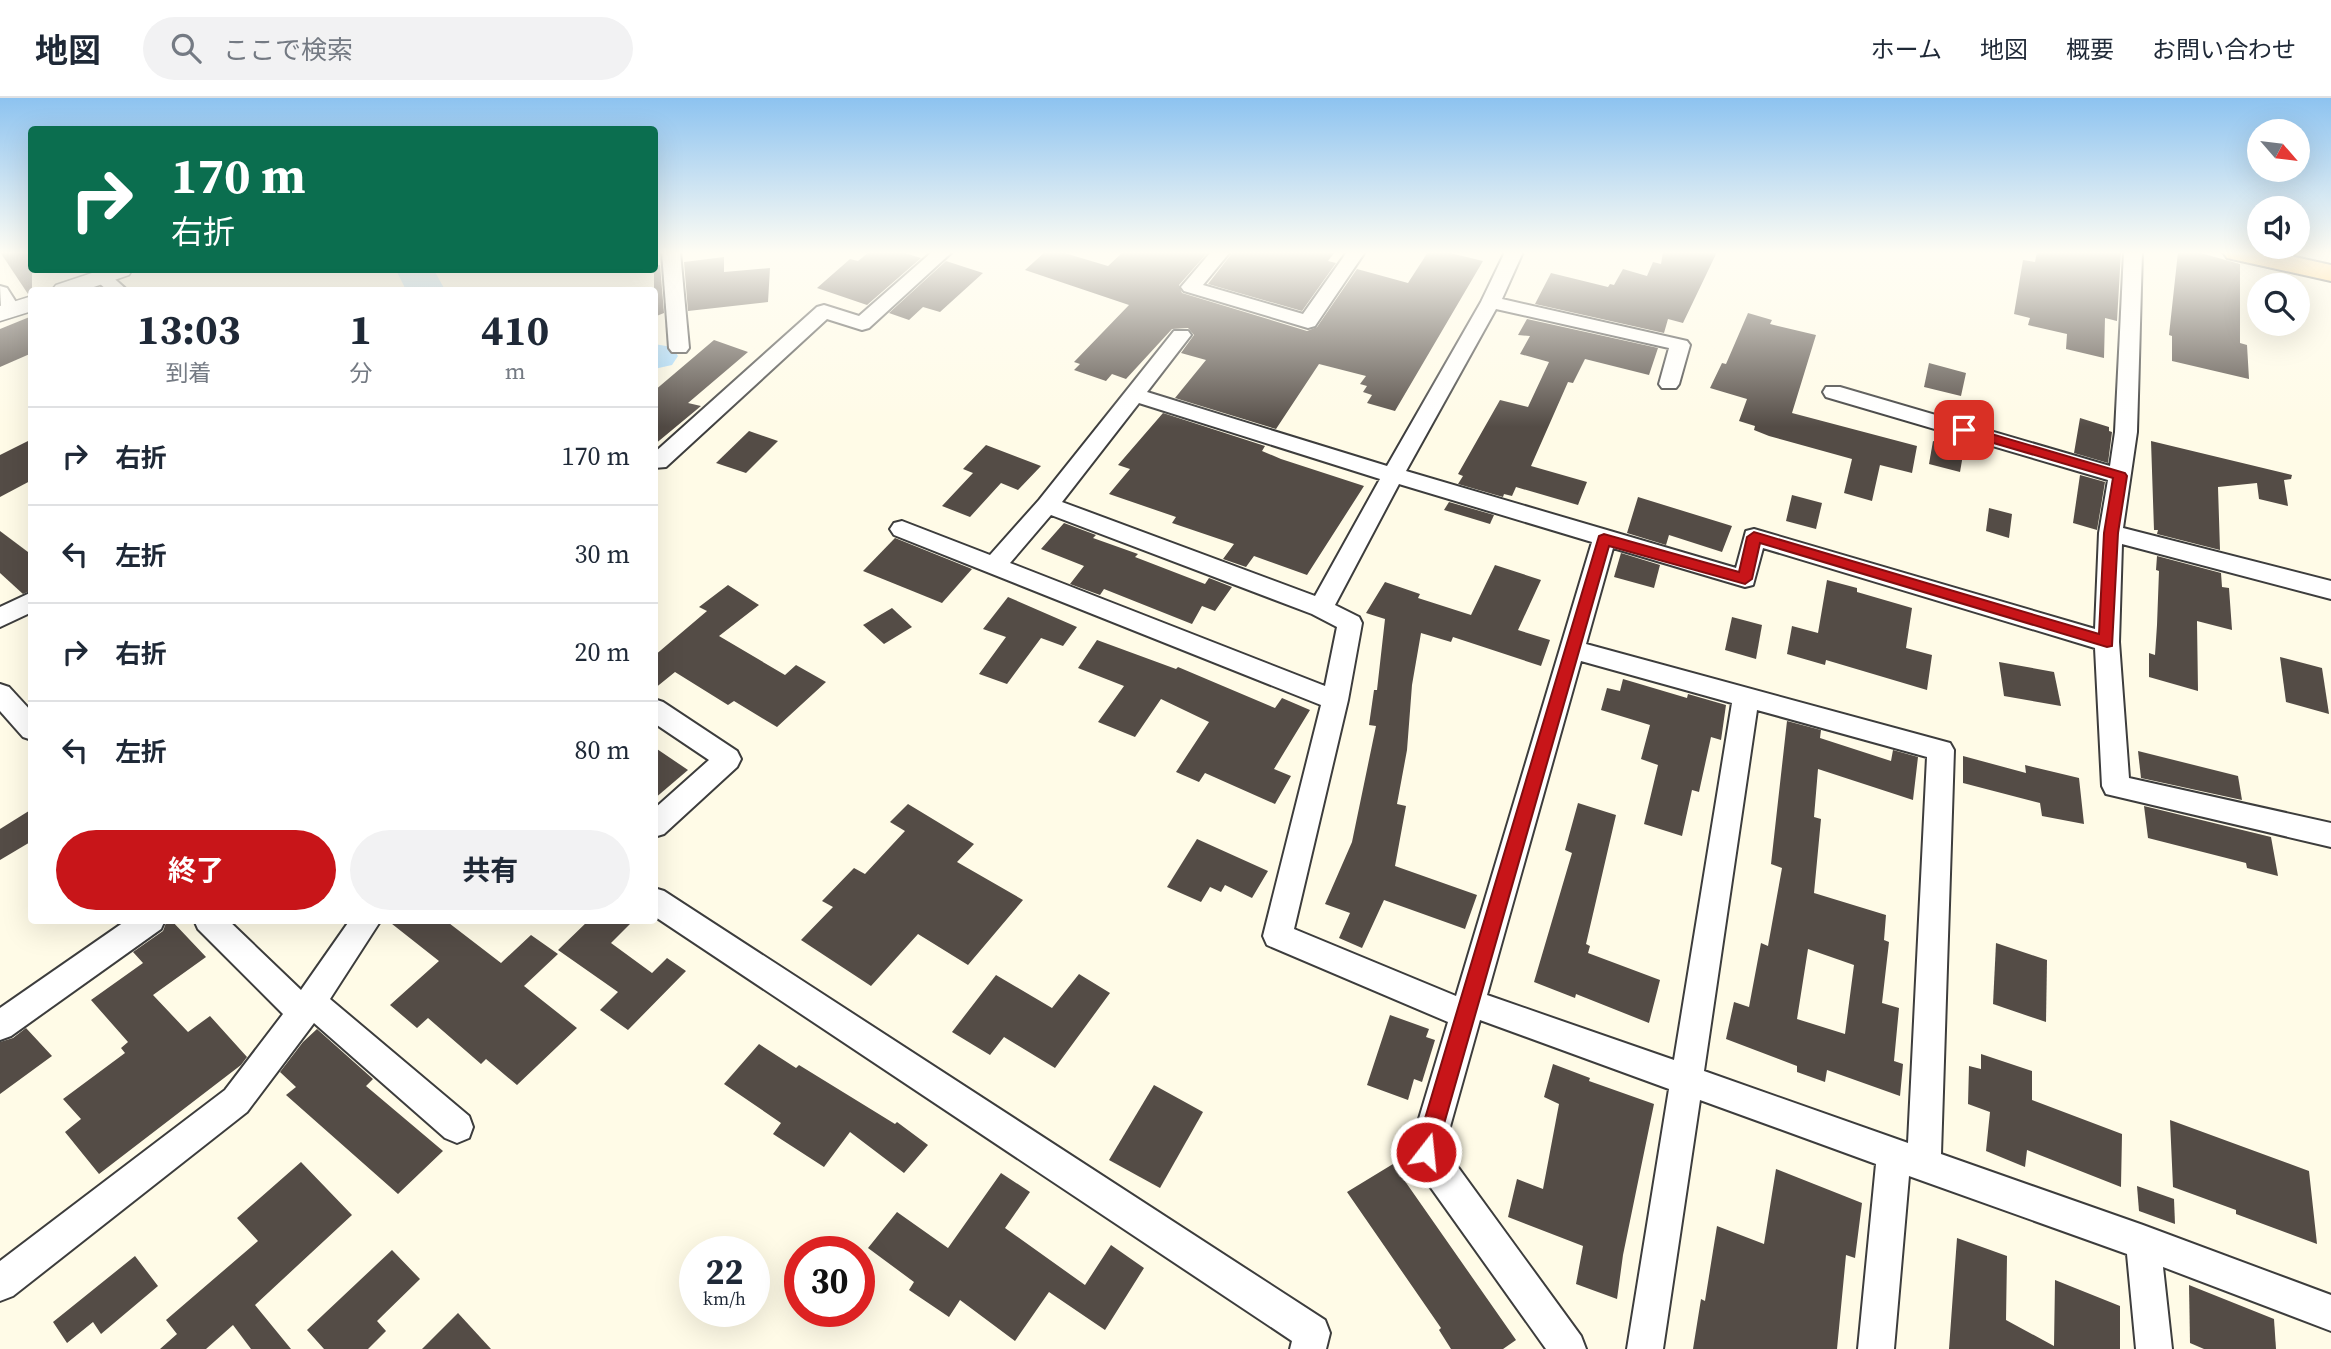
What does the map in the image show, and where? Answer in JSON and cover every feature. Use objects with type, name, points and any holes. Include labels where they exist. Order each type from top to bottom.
[{"type":"street","points":[[676,310],[679,348]]},
{"type":"street","points":[[658,462],[824,312],[862,324],[877,310]]},
{"type":"street","points":[[1269,310],[1308,322],[1316,310]]},
{"type":"street","points":[[1321,608],[1453,365],[1487,310]]},
{"type":"street","points":[[1529,310],[1680,345],[1669,384]]},
{"type":"street","points":[[2131,310],[2126,432],[2111,533],[2107,642],[2116,786],[2331,835]]},
{"type":"street","points":[[994,566],[1047,505],[1181,335]]},
{"type":"street","points":[[1833,393],[2120,476]]},
{"type":"street","points":[[1136,395],[1604,539],[1745,579],[1754,537],[2107,642]]},
{"type":"street","points":[[1047,505],[1321,608],[1350,623],[1335,700],[1278,936],[1466,1008],[1686,1080],[2143,1242],[2331,1313]]},
{"type":"street","points":[[902,529],[1335,700]]},
{"type":"street","points":[[2111,533],[2331,590]]},
{"type":"street","points":[[1568,1349],[1426,1152],[1604,539]]},
{"type":"street","points":[[0,618],[28,603]]},
{"type":"street","points":[[1570,649],[1941,750],[1909,1160],[1876,1349]]},
{"type":"street","points":[[0,694],[28,726]]},
{"type":"street","points":[[1645,1349],[1746,696]]},
{"type":"street","points":[[658,712],[728,758],[658,822]]},
{"type":"street","points":[[658,903],[1312,1333],[1308,1349]]},
{"type":"street","points":[[0,1026],[145,924]]},
{"type":"street","points":[[212,924],[307,1008],[457,1127]]},
{"type":"street","points":[[0,1283],[236,1101],[307,1008],[364,924]]},
{"type":"street","points":[[2143,1242],[2154,1349]]},
{"type":"building","points":[[892,310],[919,310],[909,320],[889,313]]},
{"type":"building","points":[[1124,310],[1239,310],[1307,331],[1317,327],[1328,310],[1454,310],[1395,411],[1367,403],[1372,395],[1363,392],[1367,386],[1360,384],[1366,376],[1319,364],[1276,429],[1175,398],[1206,360],[1181,353],[1194,335],[1188,328],[1172,329],[1126,379],[1112,374],[1106,381],[1074,370],[1080,364],[1074,362]]},
{"type":"building","points":[[1563,310],[1689,310],[1683,323],[1668,319],[1664,333]]},
{"type":"building","points":[[2015,310],[2118,310],[2117,321],[2105,318],[2104,358],[2066,349],[2067,334],[2028,325],[2030,318],[2014,314]]},
{"type":"building","points":[[2172,310],[2240,310],[2240,343],[2247,345],[2249,379],[2172,361],[2172,336],[2169,335]]},
{"type":"building","points":[[1748,313],[1772,320],[1770,324],[1816,335],[1792,413],[1917,446],[1912,473],[1880,465],[1872,501],[1844,493],[1852,459],[1769,436],[1754,430],[1755,426],[1739,421],[1747,399],[1710,388],[1722,363],[1726,364]]},
{"type":"building","points":[[28,318],[28,355],[0,367],[0,329]]},
{"type":"building","points":[[1527,319],[1658,348],[1649,375],[1585,359],[1573,383],[1568,382],[1531,466],[1587,482],[1578,505],[1516,487],[1512,496],[1504,494],[1503,497],[1458,484],[1463,476],[1458,474],[1500,400],[1528,407],[1549,362],[1520,354],[1530,336],[1518,335]]},
{"type":"building","points":[[714,340],[748,352],[688,403],[701,406],[658,442],[658,388]]},
{"type":"building","points":[[1929,363],[1966,373],[1961,396],[1924,387]]},
{"type":"building","points":[[1163,413],[1265,446],[1262,451],[1281,459],[1364,486],[1307,575],[1254,556],[1246,567],[1223,559],[1234,544],[1172,523],[1176,517],[1109,494],[1130,469],[1118,465]]},
{"type":"building","points":[[2080,418],[2109,427],[2112,432],[2108,463],[2074,453]]},
{"type":"building","points":[[749,431],[778,441],[746,473],[716,463]]},
{"type":"building","points":[[28,441],[28,482],[0,497],[0,455]]},
{"type":"building","points":[[1933,441],[1964,449],[1960,472],[1929,464]]},
{"type":"building","points":[[2151,441],[2292,475],[2291,479],[2284,480],[2288,506],[2259,499],[2257,483],[2218,487],[2220,550],[2157,534],[2158,530],[2154,530]]},
{"type":"building","points":[[986,445],[1041,466],[1018,490],[1001,483],[970,517],[942,506],[973,473],[963,469]]},
{"type":"building","points":[[2080,475],[2105,482],[2097,530],[2073,523]]},
{"type":"building","points":[[1792,495],[1822,503],[1816,529],[1786,521]]},
{"type":"building","points":[[1638,497],[1732,526],[1722,552],[1669,535],[1666,545],[1627,533]]},
{"type":"building","points":[[1449,502],[1494,515],[1490,524],[1444,510]]},
{"type":"building","points":[[1989,508],[2012,514],[2009,538],[1986,531]]},
{"type":"building","points":[[1064,523],[1096,535],[1093,538],[1138,554],[1135,557],[1205,584],[1209,578],[1232,587],[1215,611],[1202,606],[1192,624],[1104,589],[1100,595],[1070,584],[1084,566],[1041,549]]},
{"type":"building","points":[[0,531],[28,552],[28,592],[23,594],[0,573]]},
{"type":"building","points":[[895,538],[972,569],[942,603],[863,571]]},
{"type":"building","points":[[1621,553],[1660,565],[1654,588],[1614,577]]},
{"type":"building","points":[[2157,556],[2221,573],[2222,587],[2229,588],[2232,630],[2197,621],[2198,691],[2149,677],[2149,653],[2155,655],[2157,625]]},
{"type":"building","points":[[1495,565],[1541,580],[1518,630],[1550,640],[1541,666],[1453,637],[1451,642],[1421,633],[1412,685],[1407,750],[1397,804],[1406,806],[1395,866],[1477,895],[1465,929],[1384,900],[1362,948],[1339,938],[1350,913],[1325,904],[1352,842],[1376,726],[1369,725],[1374,690],[1377,690],[1385,619],[1366,613],[1385,582],[1420,594],[1418,598],[1471,615]]},
{"type":"building","points":[[1827,580],[1912,608],[1906,648],[1932,655],[1927,690],[1826,660],[1825,665],[1787,654],[1792,626],[1818,633]]},
{"type":"building","points":[[728,585],[759,605],[719,636],[785,675],[796,665],[826,682],[777,727],[734,701],[728,705],[675,672],[658,686],[658,653],[707,611],[699,607]]},
{"type":"building","points":[[1008,597],[1077,627],[1063,646],[1041,638],[1007,684],[979,674],[1006,637],[983,629]]},
{"type":"building","points":[[892,608],[912,627],[884,644],[863,625]]},
{"type":"building","points":[[1732,617],[1762,625],[1756,659],[1725,650]]},
{"type":"building","points":[[1097,640],[1176,669],[1178,667],[1275,708],[1282,698],[1310,710],[1274,769],[1291,776],[1275,804],[1205,773],[1199,782],[1176,772],[1209,722],[1161,699],[1135,737],[1098,722],[1124,686],[1078,668]]},
{"type":"building","points":[[2280,657],[2322,668],[2329,714],[2286,702]]},
{"type":"building","points":[[1999,662],[2054,672],[2061,706],[2004,696]]},
{"type":"building","points":[[1623,679],[1687,698],[1688,694],[1726,705],[1721,740],[1711,737],[1699,792],[1692,790],[1682,836],[1644,824],[1658,765],[1641,759],[1650,725],[1601,710],[1607,688],[1620,691]]},
{"type":"building","points":[[1787,721],[1821,730],[1820,738],[1891,761],[1893,750],[1918,757],[1913,800],[1818,769],[1814,817],[1821,819],[1814,893],[1886,915],[1884,940],[1889,942],[1882,1003],[1899,1008],[1894,1061],[1903,1064],[1900,1096],[1827,1070],[1825,1082],[1797,1072],[1797,1066],[1726,1039],[1734,1002],[1749,1007],[1761,943],[1768,946],[1782,868],[1771,864]],"holes":[[[1808,949],[1854,965],[1845,1034],[1797,1019]]]},
{"type":"building","points":[[658,750],[688,770],[658,796]]},
{"type":"building","points":[[2138,751],[2238,776],[2242,800],[2141,778]]},
{"type":"building","points":[[1963,756],[2026,773],[2025,765],[2079,778],[2084,824],[2042,816],[2040,803],[1963,783]]},
{"type":"building","points":[[1578,803],[1616,815],[1586,944],[1590,946],[1588,953],[1660,980],[1649,1023],[1576,994],[1575,998],[1534,982],[1572,853],[1565,850]]},
{"type":"building","points":[[908,804],[974,844],[957,862],[1023,900],[968,965],[918,934],[871,986],[801,940],[833,907],[822,901],[854,868],[865,874],[905,831],[890,822]]},
{"type":"building","points":[[2144,806],[2271,837],[2278,876],[2247,868],[2246,863],[2148,838]]},
{"type":"building","points":[[28,812],[28,843],[0,860],[0,829]]},
{"type":"building","points":[[1197,839],[1268,871],[1252,898],[1225,885],[1221,892],[1210,887],[1201,902],[1167,887]]},
{"type":"building","points":[[166,924],[175,924],[206,957],[153,995],[188,1032],[210,1016],[247,1057],[241,1065],[99,1174],[65,1132],[81,1119],[63,1099],[125,1053],[121,1048],[128,1042],[91,1000],[143,963],[133,952],[163,931]]},
{"type":"building","points":[[392,924],[450,924],[501,963],[531,935],[558,954],[524,986],[577,1028],[517,1085],[486,1059],[481,1064],[428,1018],[417,1028],[390,1005],[439,961]]},
{"type":"building","points":[[585,924],[630,924],[611,943],[652,973],[667,958],[686,971],[628,1030],[600,1010],[618,992],[558,950]]},
{"type":"building","points":[[1996,943],[2047,960],[2046,1022],[1993,1004]]},
{"type":"building","points":[[1079,974],[1110,993],[1055,1068],[1004,1037],[990,1055],[952,1032],[996,975],[1052,1008]]},
{"type":"building","points":[[1390,1015],[1429,1029],[1426,1037],[1435,1040],[1422,1082],[1414,1079],[1408,1100],[1367,1085]]},
{"type":"building","points":[[26,1028],[52,1056],[0,1094],[0,1042],[13,1038]]},
{"type":"building","points":[[317,1029],[373,1079],[366,1086],[443,1151],[398,1194],[286,1095],[296,1087],[280,1072],[303,1042]]},
{"type":"building","points":[[759,1044],[796,1068],[799,1065],[895,1124],[897,1122],[928,1145],[904,1173],[850,1132],[824,1167],[773,1134],[781,1123],[724,1084]]},
{"type":"building","points":[[1981,1054],[2032,1071],[2032,1100],[2122,1134],[2121,1187],[2027,1150],[2025,1167],[1986,1151],[1990,1112],[1968,1104],[1969,1066],[1981,1069]]},
{"type":"building","points":[[1553,1064],[1590,1078],[1589,1081],[1654,1104],[1623,1255],[1617,1299],[1576,1284],[1583,1246],[1508,1217],[1517,1179],[1543,1189],[1559,1104],[1544,1097]]},
{"type":"building","points":[[1154,1085],[1203,1112],[1160,1188],[1109,1160]]},
{"type":"building","points":[[2170,1120],[2309,1171],[2317,1244],[2173,1187]]},
{"type":"building","points":[[301,1162],[352,1215],[255,1305],[291,1349],[251,1349],[233,1325],[206,1349],[160,1349],[177,1334],[166,1320],[258,1241],[237,1218]]},
{"type":"building","points":[[1393,1164],[1516,1340],[1503,1349],[1451,1349],[1439,1330],[1441,1328],[1347,1192]]},
{"type":"building","points":[[1776,1169],[1862,1203],[1855,1258],[1846,1255],[1837,1349],[1693,1349],[1701,1299],[1705,1301],[1717,1226],[1764,1244]]},
{"type":"building","points":[[1001,1173],[1030,1192],[1005,1228],[1085,1285],[1111,1245],[1144,1268],[1105,1330],[1049,1292],[1015,1341],[960,1300],[949,1317],[909,1290],[914,1282],[875,1253],[875,1239],[897,1212],[948,1248]]},
{"type":"building","points":[[2137,1186],[2174,1199],[2175,1224],[2139,1211]]},
{"type":"building","points":[[1957,1238],[2007,1256],[2006,1320],[2054,1346],[2055,1280],[2120,1306],[2120,1349],[1949,1349]]},
{"type":"building","points":[[392,1250],[420,1279],[377,1321],[386,1331],[368,1349],[324,1349],[307,1330]]},
{"type":"building","points":[[135,1256],[158,1286],[101,1334],[93,1322],[67,1343],[53,1322]]},
{"type":"building","points":[[2189,1285],[2274,1319],[2276,1349],[2204,1349],[2190,1343]]},
{"type":"building","points":[[458,1313],[491,1349],[422,1349]]},
{"type":"route","points":[[1426,1152],[1604,539],[1745,579],[1754,537],[2107,642],[2111,533],[2120,476],[1964,430]]}]
